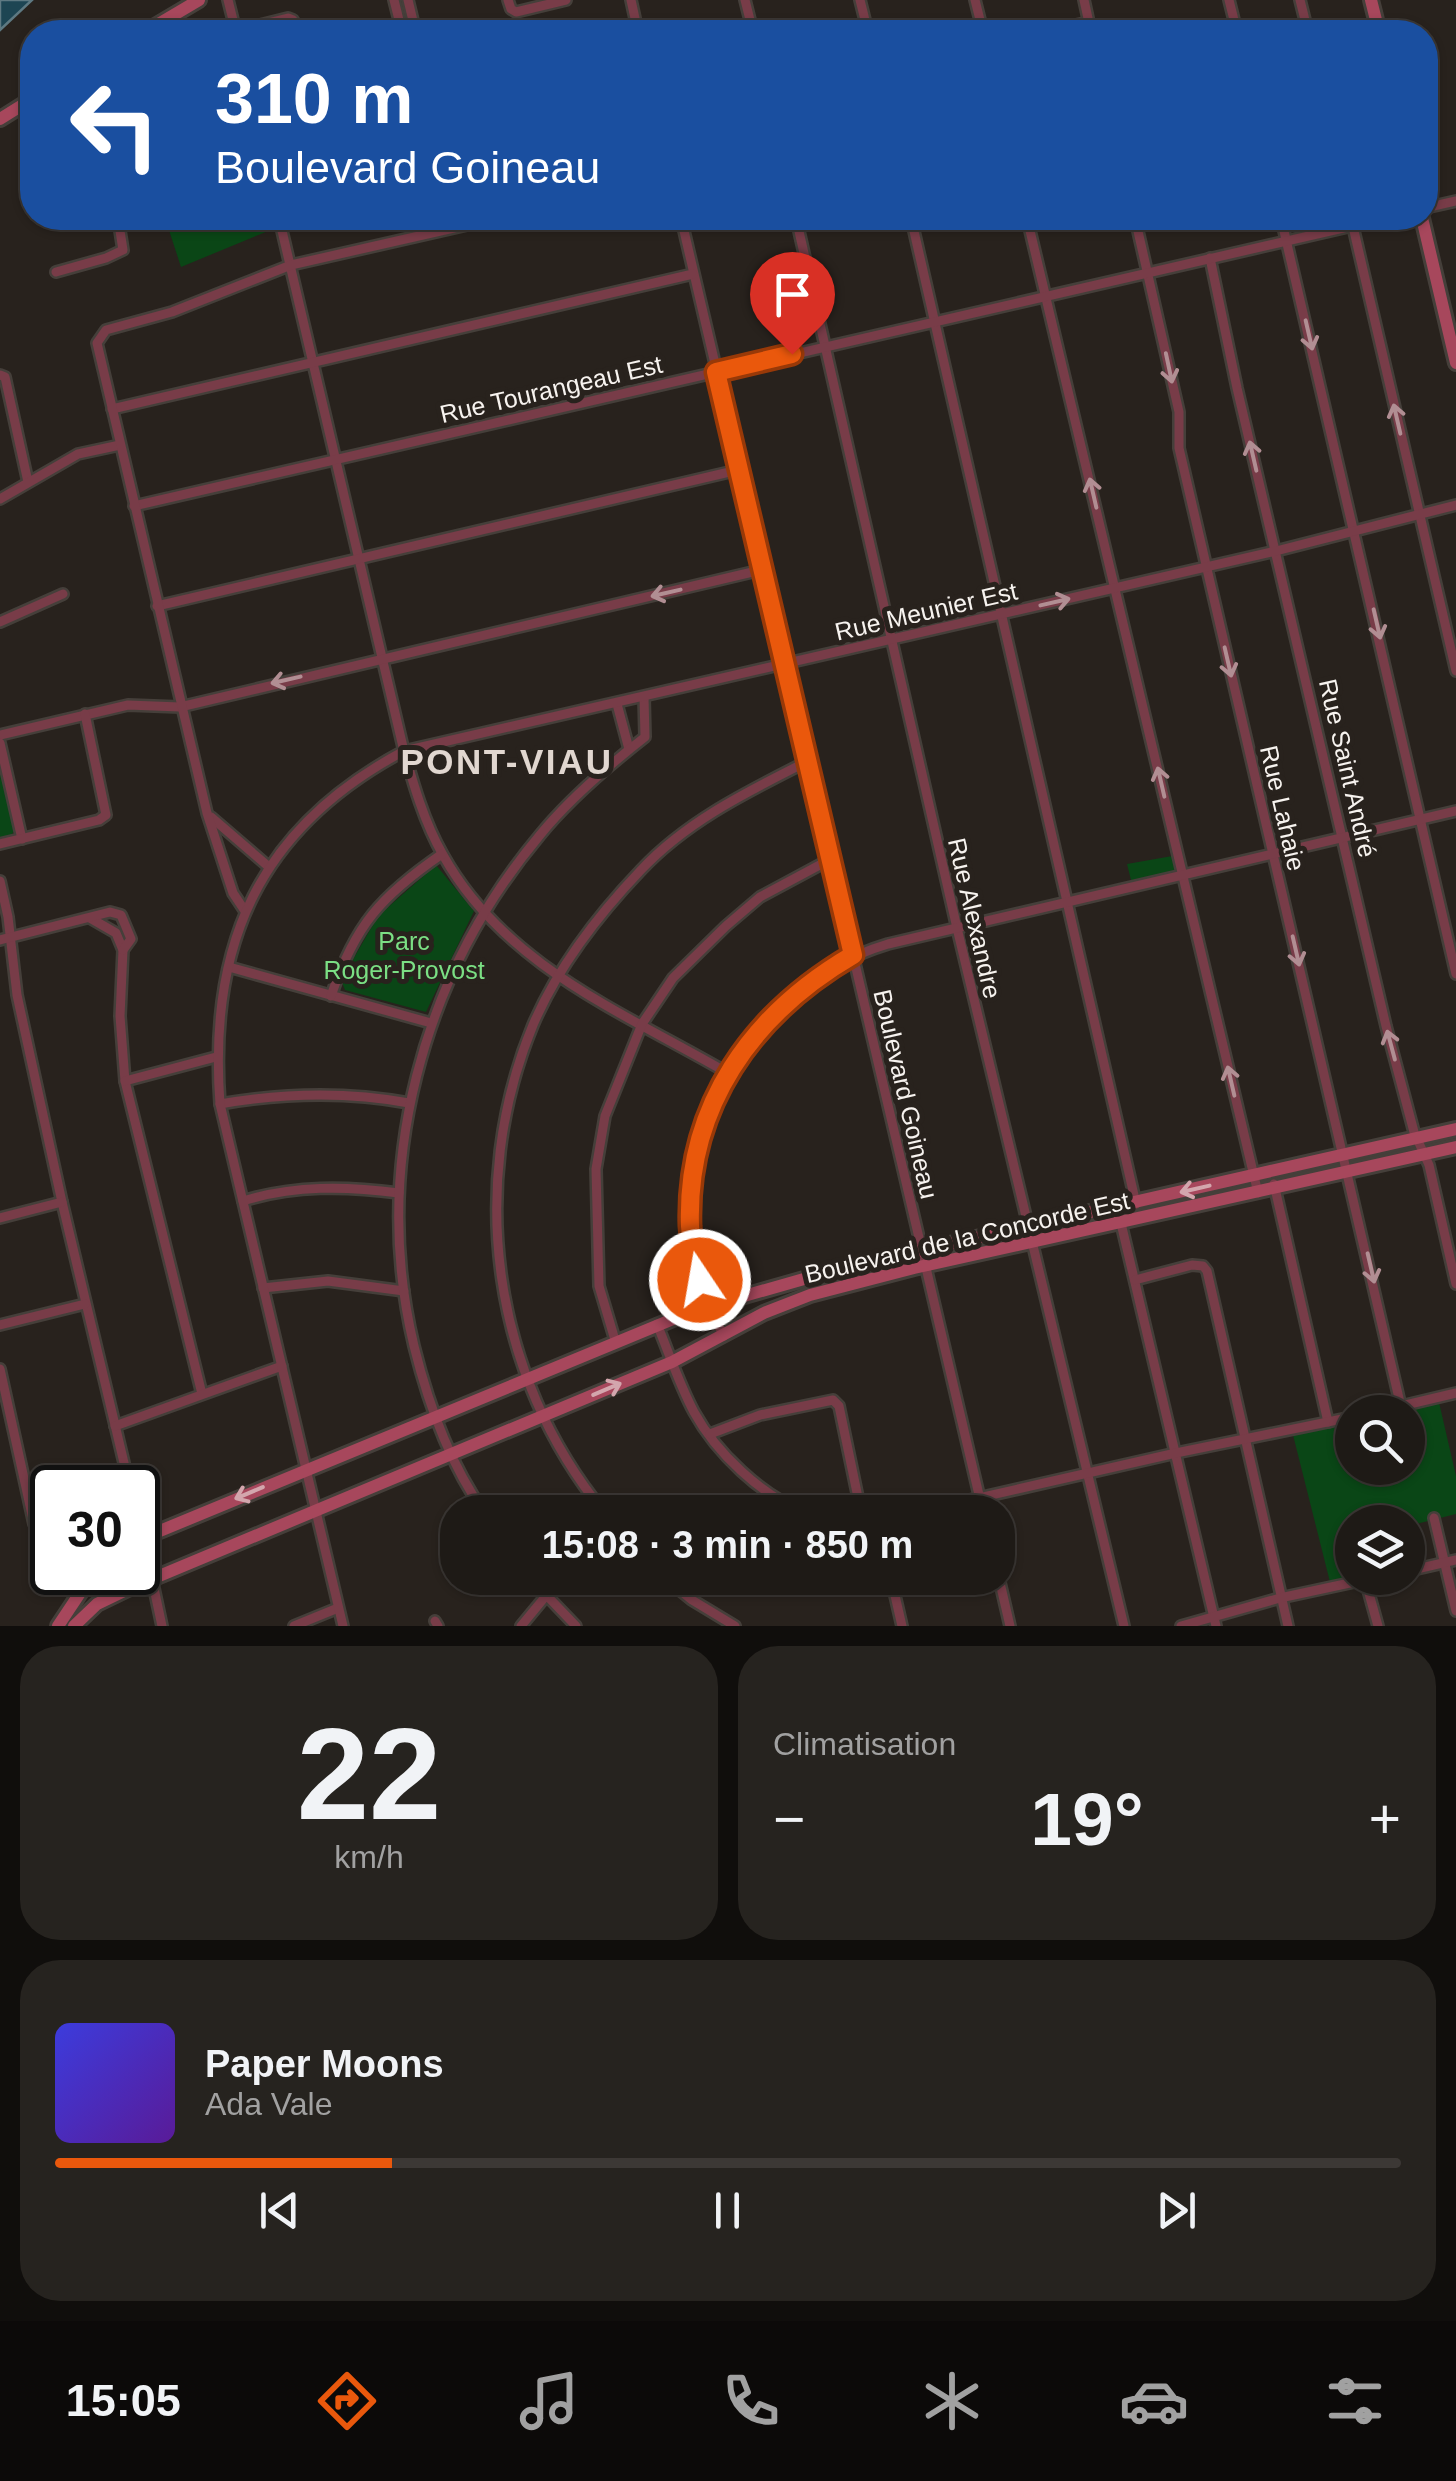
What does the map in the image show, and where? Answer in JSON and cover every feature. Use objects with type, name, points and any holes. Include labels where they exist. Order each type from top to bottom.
[{"type":"street","points":[[165,20],[200,0]]},
{"type":"street","points":[[508,0],[510,9],[516,12],[566,0]]},
{"type":"street","points":[[56,272],[122,250],[120,230]]},
{"type":"street","points":[[283,230],[404,751],[426,820],[442,854],[468,896],[514,944],[560,978],[726,1072]]},
{"type":"street","points":[[245,910],[233,892],[206,813],[97,343],[106,330],[172,312],[291,265],[445,230]]},
{"type":"street","name":"Boulevard Goineau","points":[[683,230],[979,1495]]},
{"type":"street","name":"Rue Alexandre","points":[[799,230],[957,928],[1124,1626]]},
{"type":"street","points":[[914,230],[1140,1220]]},
{"type":"street","points":[[1031,230],[1258,1193]]},
{"type":"street","name":"Rue Lahaie","points":[[1138,230],[1179,412],[1179,448],[1399,1395]]},
{"type":"street","points":[[1284,230],[1456,974]]},
{"type":"street","name":"Rue Tourangeau Est","points":[[134,506],[1323,230]]},
{"type":"street","points":[[1354,230],[1456,671]]},
{"type":"street","points":[[1425,230],[1456,362]]},
{"type":"street","name":"Rue Saint André","points":[[1210,258],[1386,1026],[1417,1139],[1426,1156],[1456,1284]]},
{"type":"street","points":[[112,410],[694,274]]},
{"type":"street","points":[[0,375],[4,377],[28,482]]},
{"type":"street","points":[[0,500],[78,454],[120,445]]},
{"type":"street","points":[[157,606],[738,470]]},
{"type":"street","name":"Rue Meunier Est","points":[[342,1626],[220,1104],[216,1058],[219,1008],[245,910],[269,867],[302,826],[368,770],[404,751],[1276,551],[1456,505]]},
{"type":"street","points":[[0,735],[128,704],[180,706],[761,570]]},
{"type":"street","points":[[0,622],[62,594]]},
{"type":"street","points":[[474,1495],[451,1453],[420,1372],[404,1292],[399,1193],[409,1103],[431,1023],[454,967],[484,913],[562,809],[644,736],[644,697]]},
{"type":"street","points":[[617,704],[629,750]]},
{"type":"street","points":[[0,844],[106,816],[85,714]]},
{"type":"street","points":[[0,744],[22,839]]},
{"type":"street","points":[[591,1495],[573,1472],[525,1378],[504,1295],[496,1204],[498,1166],[505,1117],[521,1058],[535,1021],[591,929],[643,868],[720,806],[806,762]]},
{"type":"street","points":[[724,1336],[709,1306],[690,1231],[690,1196],[706,1126],[726,1072],[770,1016],[824,971],[853,955],[957,928],[1456,811]]},
{"type":"street","points":[[206,813],[269,867]]},
{"type":"street","points":[[332,996],[346,952],[364,923],[409,876],[442,854]]},
{"type":"street","points":[[615,1340],[598,1286],[596,1169],[604,1116],[642,1024],[673,978],[726,926],[760,897],[829,860]]},
{"type":"street","points":[[0,880],[5,939],[124,1465]]},
{"type":"street","points":[[5,939],[110,912],[121,915],[131,939],[123,950]]},
{"type":"street","points":[[90,918],[116,933],[123,950],[120,1016],[125,1080],[202,1394]]},
{"type":"street","points":[[229,967],[431,1023]]},
{"type":"street","points":[[125,1080],[216,1058]]},
{"type":"street","points":[[220,1104],[301,1093],[409,1103]]},
{"type":"street","name":"Boulevard de la Concorde Est","points":[[160,1531],[615,1340],[709,1306],[824,1273],[1456,1129]]},
{"type":"street","name":"Boulevard de la Concorde Est","points":[[160,1574],[672,1362],[801,1298],[864,1279],[1456,1148]]},
{"type":"street","points":[[1272,1172],[1328,1422]]},
{"type":"street","points":[[242,1201],[270,1192],[310,1188],[399,1193]]},
{"type":"street","points":[[0,1218],[62,1202]]},
{"type":"street","points":[[1118,1206],[1215,1621]]},
{"type":"street","points":[[1135,1280],[1192,1265],[1203,1266],[1288,1626]]},
{"type":"street","points":[[263,1288],[328,1280],[404,1292]]},
{"type":"street","points":[[0,1324],[85,1304]]},
{"type":"street","points":[[656,1324],[690,1405],[744,1472],[772,1495]]},
{"type":"street","points":[[115,1426],[282,1366]]},
{"type":"street","points":[[0,1369],[26,1487]]},
{"type":"street","points":[[1425,1401],[1456,1393]]},
{"type":"street","points":[[710,1434],[760,1415],[833,1400],[839,1406],[857,1495]]},
{"type":"street","points":[[993,1495],[1335,1421]]},
{"type":"street","points":[[1434,1518],[1450,1562],[1456,1611]]},
{"type":"street","points":[[1425,1567],[1450,1562]]},
{"type":"street","points":[[1181,1626],[1215,1621],[1280,1598],[1335,1586]]},
{"type":"street","points":[[58,1626],[79,1595]]},
{"type":"street","name":"Boulevard de la Concorde Est","points":[[74,1626],[97,1604],[116,1595]]},
{"type":"street","points":[[155,1595],[162,1626]]},
{"type":"street","points":[[686,1595],[735,1626]]},
{"type":"street","points":[[895,1595],[902,1626]]},
{"type":"street","points":[[1003,1595],[1010,1626]]},
{"type":"street","points":[[1372,1595],[1378,1626]]},
{"type":"street","points":[[521,1626],[545,1597],[576,1626]]},
{"type":"street","points":[[294,1626],[338,1608]]},
{"type":"green space","points":[[169,230],[271,230],[181,267]]},
{"type":"green space","points":[[0,754],[15,830],[6,842],[0,843]]},
{"type":"green space","points":[[1178,855],[1183,877],[1133,888],[1127,864]]},
{"type":"green space","name":"Parc Roger-Provost","points":[[436,865],[474,911],[426,1012],[345,990],[341,980],[378,916]]},
{"type":"green space","points":[[1438,1398],[1456,1476],[1456,1514],[1425,1522],[1425,1505],[1335,1505],[1335,1585],[1331,1586],[1292,1431],[1335,1422],[1335,1485],[1425,1485],[1425,1401]]},
{"type":"water","points":[[0,0],[32,0],[0,30]]},
{"type":"district","name":"PONT-VIAU","points":[[507,762]]},
{"type":"route","points":[[700,1280],[690,1231],[690,1196],[706,1126],[726,1072],[770,1016],[824,971],[853,955],[716,372],[792,354]]}]
